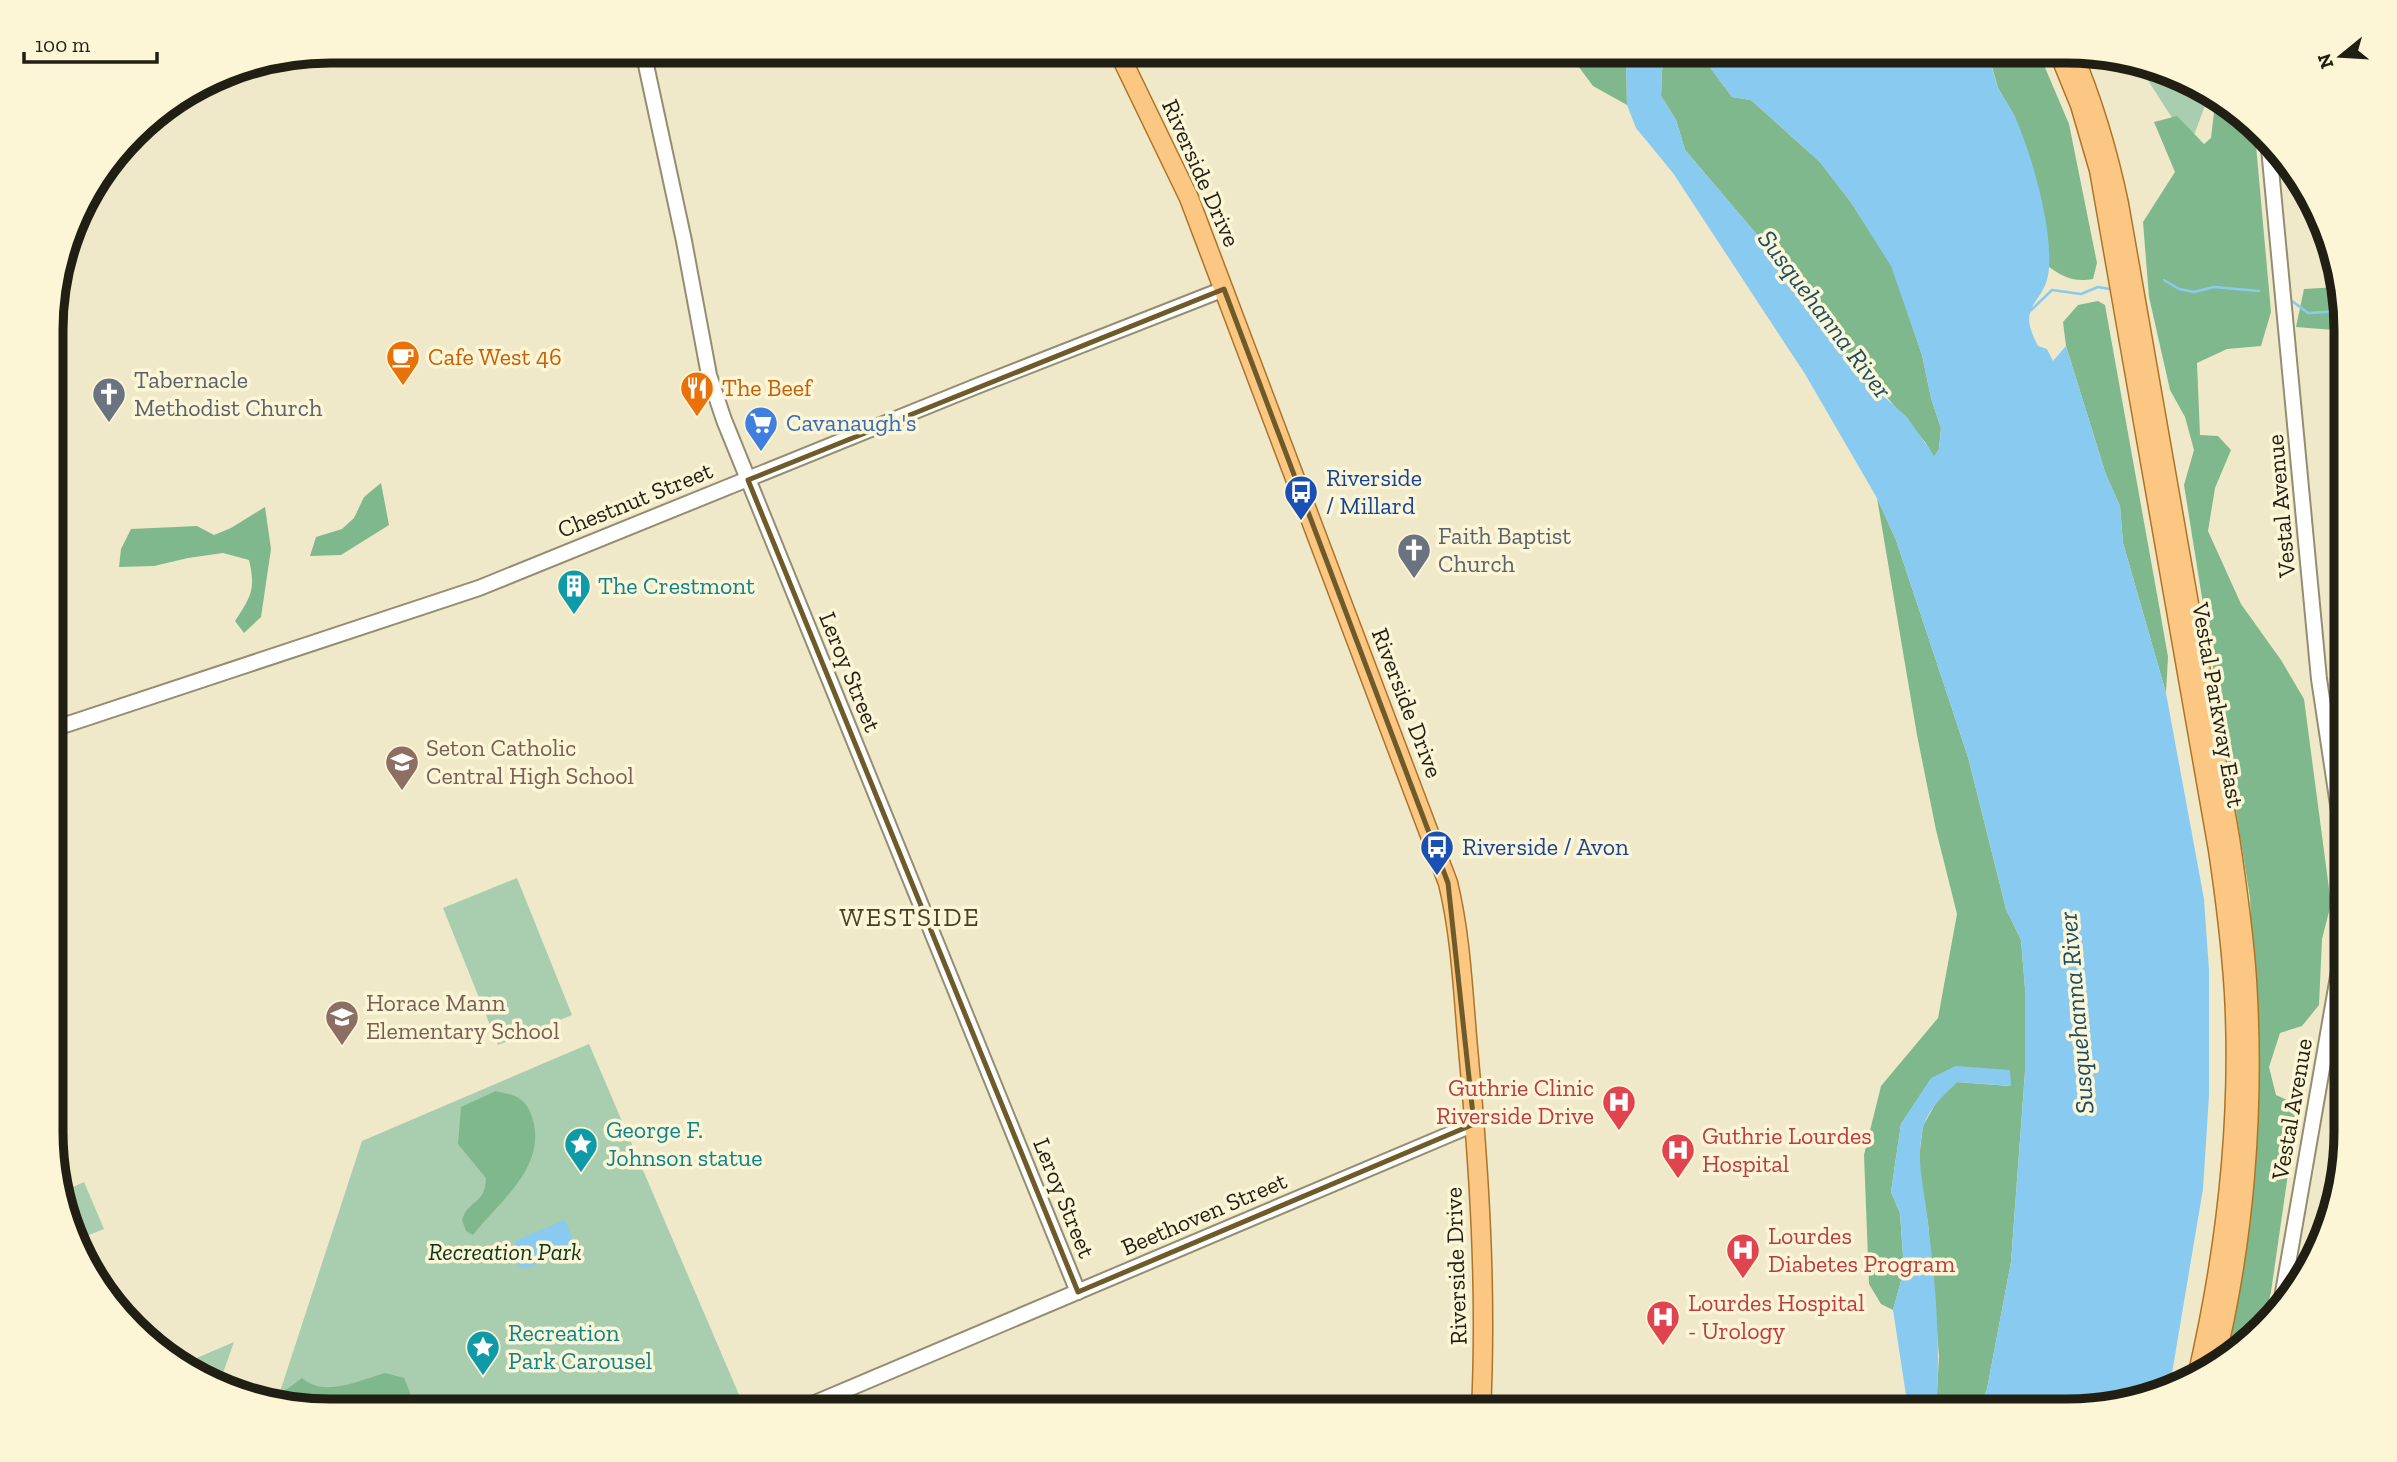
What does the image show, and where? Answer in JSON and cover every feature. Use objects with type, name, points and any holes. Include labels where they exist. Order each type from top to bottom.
[{"type":"main road","name":"Riverside Drive","points":[[1124,63],[1189,198],[1448,883],[1460,960],[1475,1124],[1485,1296],[1481,1399]]},
{"type":"main road","name":"Vestal Parkway East","points":[[2063,63],[2080,105],[2099,170],[2214,825],[2228,920],[2235,1048],[2232,1159],[2219,1268],[2200,1363]]},
{"type":"main road","name":"Vestal Parkway East","points":[[2077,64],[2098,118],[2117,193],[2228,825],[2241,915],[2247,981],[2249,1063],[2245,1168],[2224,1328],[2218,1352]]},
{"type":"street","name":"Leroy Street","points":[[646,63],[684,241],[709,375],[748,480],[1078,1292]]},
{"type":"street","name":"Vestal Avenue","points":[[2270,156],[2319,679],[2334,778]]},
{"type":"street","name":"Chestnut Street","points":[[63,726],[479,588],[1224,289]]},
{"type":"street","name":"Vestal Avenue","points":[[2284,1287],[2334,999]]},
{"type":"street","name":"Beethoven Street","points":[[824,1399],[1475,1124]]},
{"type":"highlighted area","points":[[1224,289],[1448,883],[1474,1124],[1078,1292],[748,480]]},
{"type":"green space","points":[[1576,63],[1626,63],[1627,105],[1593,86]]},
{"type":"green space","points":[[1665,63],[1707,63],[1732,97],[1751,100],[1820,162],[1850,201],[1892,266],[1922,355],[1931,398],[1941,428],[1939,449],[1934,457],[1925,442],[1886,396],[1871,385],[1844,353],[1805,294],[1685,150],[1676,120],[1661,96]]},
{"type":"green space","points":[[1991,63],[2043,63],[2069,124],[2097,263],[2093,279],[2070,278],[2049,267],[2047,237],[2015,117],[1998,88]]},
{"type":"green space","points":[[2144,74],[2169,83],[2206,103],[2190,146]]},
{"type":"green space","points":[[2215,108],[2256,141],[2271,312],[2261,346],[2227,349],[2197,363],[2200,435],[2218,436],[2231,450],[2215,488],[2208,531],[2241,604],[2281,660],[2304,699],[2331,904],[2322,939],[2319,1005],[2302,1026],[2280,1033],[2269,1067],[2276,1095],[2298,1105],[2271,1292],[2267,1309],[2228,1345],[2246,1239],[2258,1073],[2250,898],[2184,485],[2194,450],[2185,417],[2170,390],[2149,297],[2143,222],[2175,172],[2154,122],[2177,116],[2204,144],[2211,138]]},
{"type":"green space","points":[[2331,287],[2334,330],[2296,327],[2304,289]]},
{"type":"green space","points":[[2098,301],[2105,305],[2168,657],[2166,693],[2123,543],[2120,506],[2106,475],[2066,346],[2063,322],[2078,305]]},
{"type":"green space","points":[[381,483],[389,525],[341,555],[310,556],[316,537],[342,529],[354,518],[364,497]]},
{"type":"green space","points":[[1877,498],[1896,540],[1968,757],[2006,909],[2021,940],[2025,988],[2025,1072],[2011,1262],[1983,1399],[1937,1399],[1939,1356],[1928,1223],[1918,1165],[1923,1126],[1937,1101],[1957,1082],[2010,1086],[1956,1066],[1931,1079],[1901,1124],[1891,1192],[1900,1213],[1904,1270],[1893,1310],[1881,1304],[1869,1284],[1864,1155],[1881,1086],[1938,1018],[1957,914],[1936,830]]},
{"type":"green space","points":[[265,507],[271,549],[261,617],[244,633],[235,621],[251,592],[249,560],[223,553],[154,566],[119,567],[121,549],[131,529],[197,526],[214,535]]},
{"type":"green space","points":[[517,878],[572,1015],[498,1045],[443,908]]},
{"type":"green space","name":"Recreation Park","points":[[589,1044],[741,1399],[330,1399],[279,1394],[362,1141]]},
{"type":"green space","points":[[496,1091],[517,1097],[526,1105],[534,1124],[535,1141],[526,1171],[473,1235],[466,1231],[462,1220],[483,1193],[486,1178],[458,1144],[461,1107]]},
{"type":"green space","points":[[84,1182],[104,1229],[84,1237],[69,1189]]},
{"type":"green space","points":[[234,1342],[222,1376],[192,1360]]},
{"type":"green space","points":[[385,1373],[404,1378],[411,1395],[432,1399],[330,1399],[282,1395],[302,1378],[321,1387],[354,1383]]},
{"type":"water","name":"Susquehanna River","points":[[1626,63],[1665,63],[1661,96],[1676,120],[1685,150],[1805,294],[1844,353],[1871,385],[1907,417],[1934,456],[1939,449],[1941,428],[1931,398],[1922,355],[1891,266],[1850,201],[1820,162],[1751,100],[1732,97],[1707,63],[1990,63],[1999,90],[2013,114],[2040,191],[2049,251],[2047,281],[2030,312],[2031,331],[2038,346],[2047,349],[2053,361],[2066,346],[2106,475],[2120,506],[2123,543],[2166,693],[2204,899],[2209,970],[2209,1095],[2203,1189],[2169,1379],[2102,1397],[1983,1399],[2011,1262],[2025,1072],[2025,988],[2021,940],[2006,909],[1968,757],[1896,540],[1877,498],[1805,374],[1673,173],[1636,128],[1627,105]]},
{"type":"water","points":[[1956,1066],[2010,1070],[2011,1086],[1957,1082],[1937,1103],[1925,1122],[1920,1165],[1937,1318],[1937,1399],[1906,1399],[1893,1310],[1904,1270],[1900,1213],[1891,1192],[1901,1124],[1931,1078]]},
{"type":"water","points":[[565,1220],[576,1248],[534,1266],[522,1267],[516,1263],[511,1254],[517,1240]]},
{"type":"waterway","points":[[2164,280],[2179,289],[2194,292],[2214,287],[2259,291]]},
{"type":"waterway","points":[[2027,314],[2052,290],[2081,294],[2098,287],[2110,289]]},
{"type":"waterway","points":[[2292,301],[2308,313],[2333,312]]},
{"type":"place","name":"Cafe West 46","points":[[403,387]]},
{"type":"place","name":"The Beef","points":[[697,418]]},
{"type":"place","name":"Tabernacle Methodist Church","points":[[109,424]]},
{"type":"place","name":"Cavanaugh's","points":[[761,453]]},
{"type":"place","name":"Riverside / Millard","points":[[1301,522]]},
{"type":"place","name":"Faith Baptist Church","points":[[1414,580]]},
{"type":"place","name":"The Crestmont","points":[[574,616]]},
{"type":"place","name":"Seton Catholic Central High School","points":[[402,792]]},
{"type":"place","name":"Riverside / Avon","points":[[1437,877]]},
{"type":"place","name":"Horace Mann Elementary School","points":[[342,1047]]},
{"type":"place","name":"Guthrie Clinic Riverside Drive","points":[[1619,1132]]},
{"type":"place","name":"George F. Johnson statue","points":[[581,1174]]},
{"type":"place","name":"Guthrie Lourdes Hospital","points":[[1678,1180]]},
{"type":"place","name":"Lourdes Diabetes Program","points":[[1743,1280]]},
{"type":"place","name":"Lourdes Hospital - Urology","points":[[1663,1347]]},
{"type":"place","name":"Recreation Park Carousel","points":[[483,1377]]},
{"type":"district","name":"WESTSIDE","points":[[910,917]]}]
